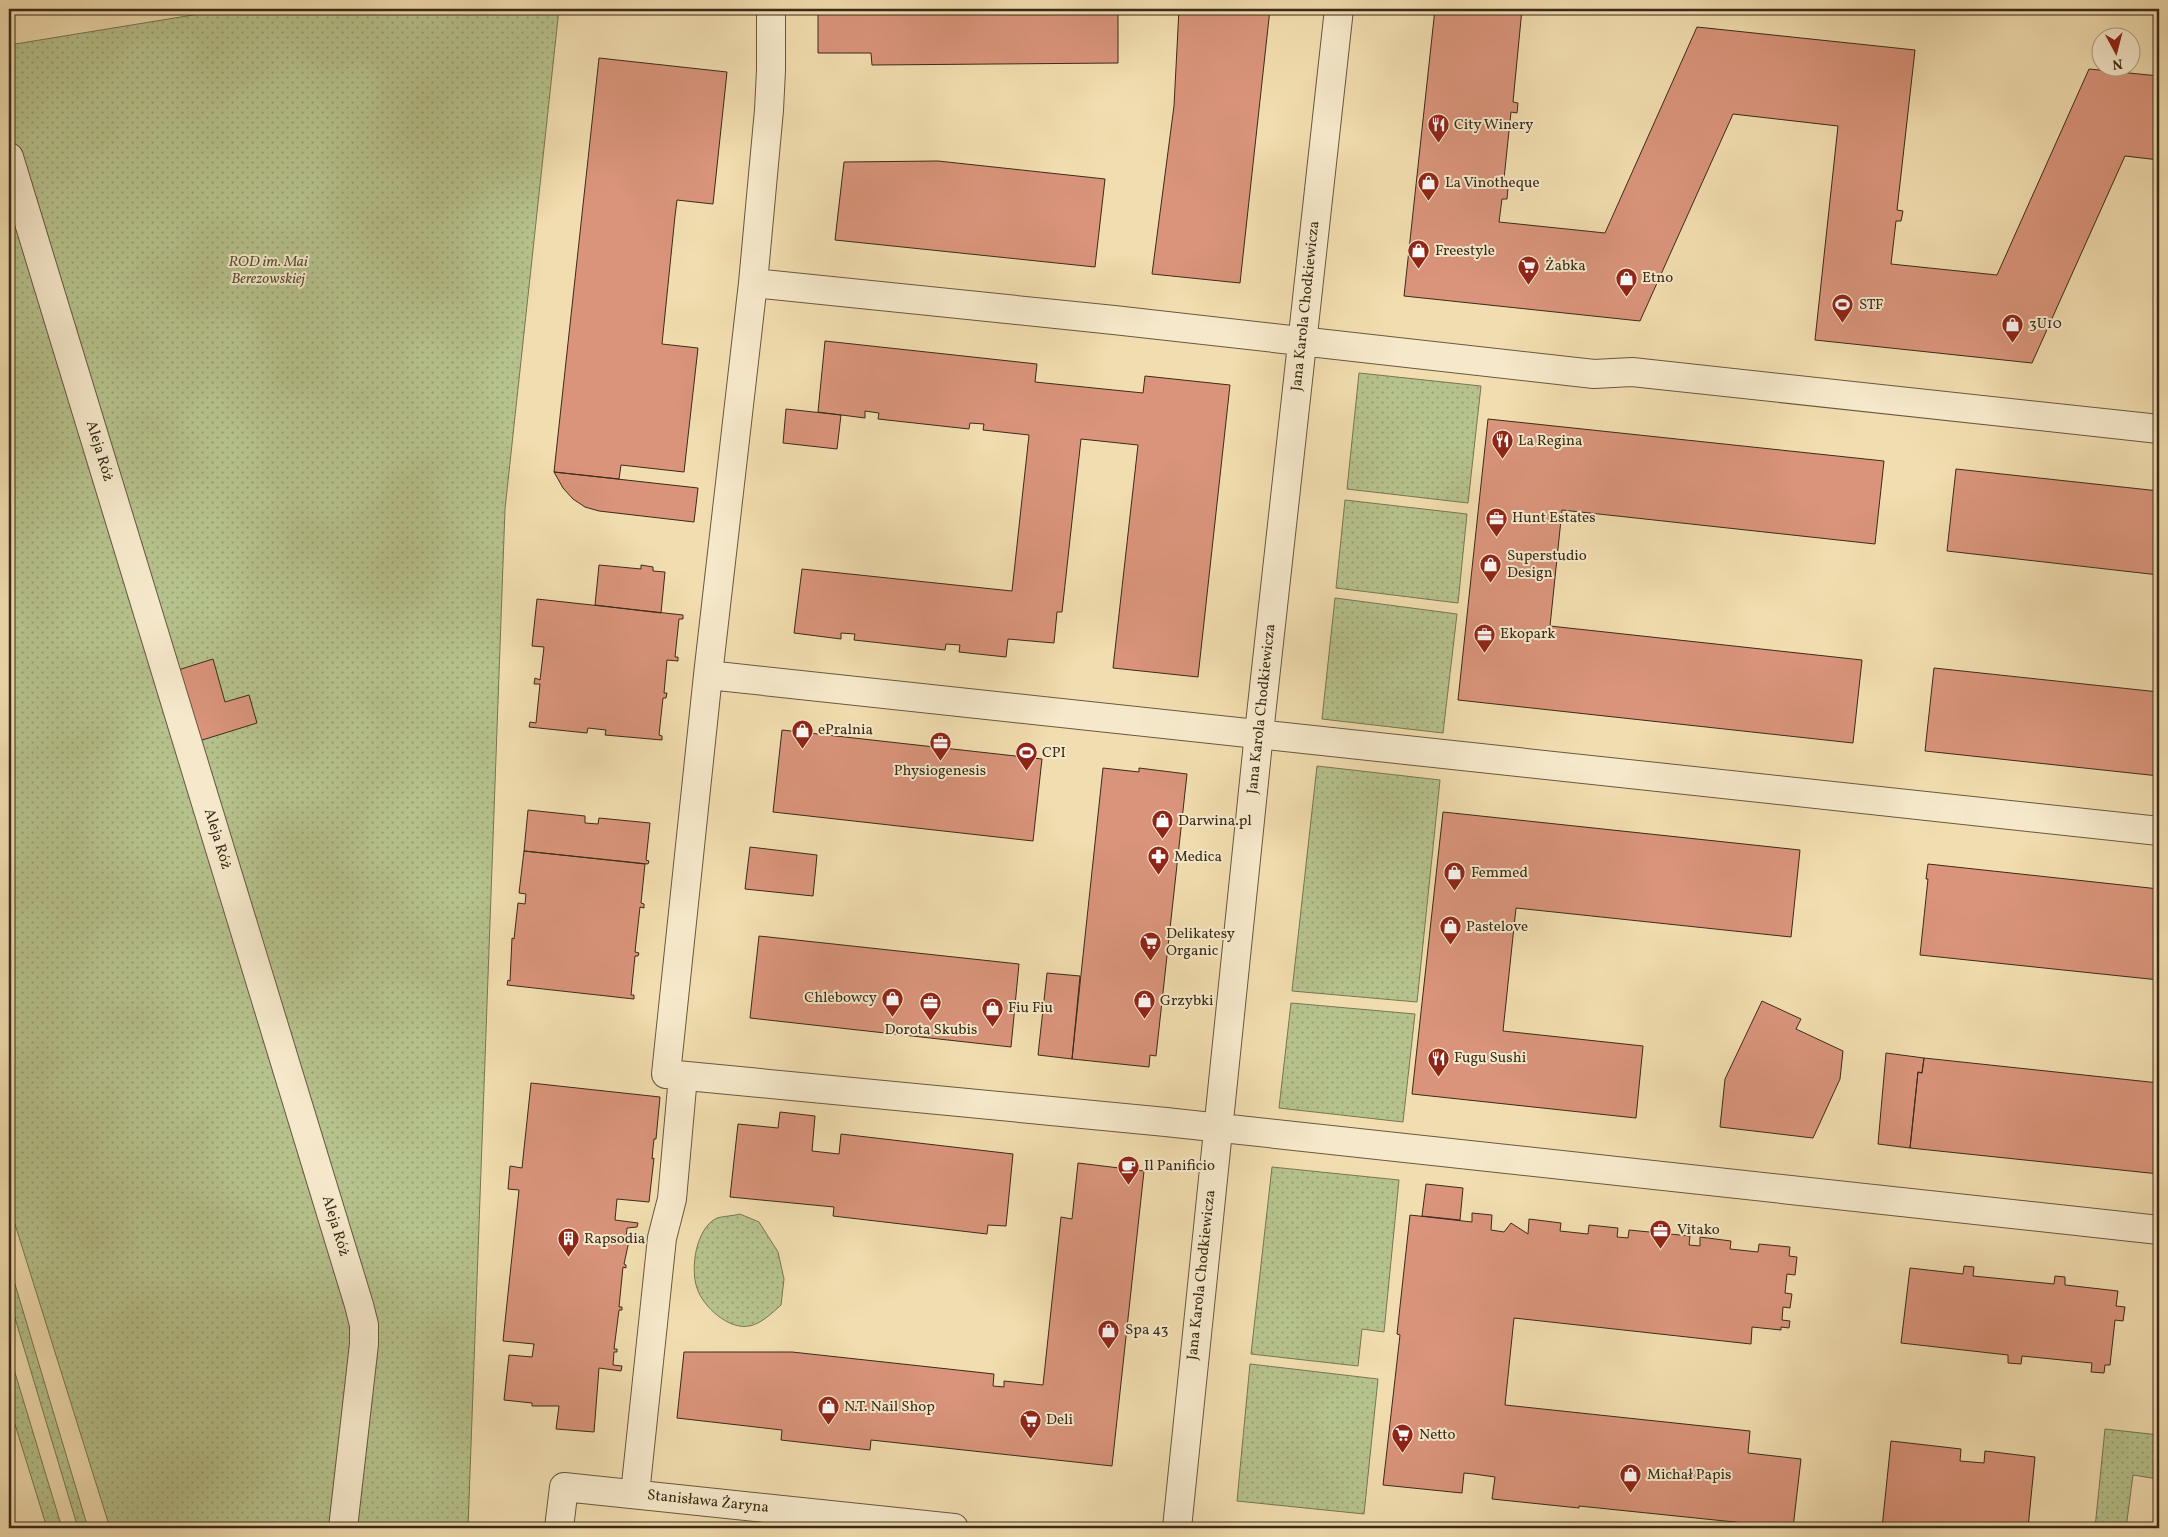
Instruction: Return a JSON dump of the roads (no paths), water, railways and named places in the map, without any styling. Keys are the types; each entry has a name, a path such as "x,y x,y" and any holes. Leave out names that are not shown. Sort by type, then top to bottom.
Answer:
{"street":[{"path":"771,9 769,100 752,283 666,1074 1217,1128 2159,1230"},
{"name":"Jana Karola Chodkiewicza","path":"1177,1528 1259,733 1339,9"},
{"name":"Aleja Róż","path":"9,157 364,1325 364,1344 343,1528"},
{"path":"752,283 1594,374 1632,372 2159,430"},
{"path":"708,675 2159,830"},
{"path":"635,1494 662,1238 672,1199 683,1076"},
{"name":"Stanisława Żaryna","path":"559,1528 564,1487 954,1528"}],"place":[{"name":"City Winery","path":"1438,144"},
{"name":"La Vinotheque","path":"1429,202"},
{"name":"Freestyle","path":"1419,270"},
{"name":"Żabka","path":"1529,285"},
{"name":"Etno","path":"1626,297"},
{"name":"STF","path":"1843,324"},
{"name":"3U10","path":"2013,343"},
{"name":"La Regina","path":"1502,460"},
{"name":"Hunt Estates","path":"1496,537"},
{"name":"Superstudio Design","path":"1491,584"},
{"name":"Ekopark","path":"1484,653"},
{"name":"ePralnia","path":"802,749"},
{"name":"Physiogenesis","path":"940,762"},
{"name":"CPI","path":"1026,772"},
{"name":"Darwina.pl","path":"1162,840"},
{"name":"Medica","path":"1158,876"},
{"name":"Femmed","path":"1455,892"},
{"name":"Pastelove","path":"1450,946"},
{"name":"Delikatesy Organic","path":"1150,962"},
{"name":"Chlebowcy","path":"893,1017"},
{"name":"Grzybki","path":"1144,1020"},
{"name":"Dorota Skubis","path":"931,1021"},
{"name":"Fiu Fiu","path":"992,1027"},
{"name":"Fugu Sushi","path":"1438,1077"},
{"name":"Il Panificio","path":"1128,1185"},
{"name":"Vitako","path":"1661,1249"},
{"name":"Rapsodia","path":"568,1258"},
{"name":"Spa 43","path":"1109,1349"},
{"name":"N.T. Nail Shop","path":"828,1426"},
{"name":"Deli","path":"1030,1439"},
{"name":"Netto","path":"1403,1454"},
{"name":"Michał Papis","path":"1631,1494"}],"park label":[{"name":"ROD im. Mai Berezowskiej","path":"268,270"}]}
